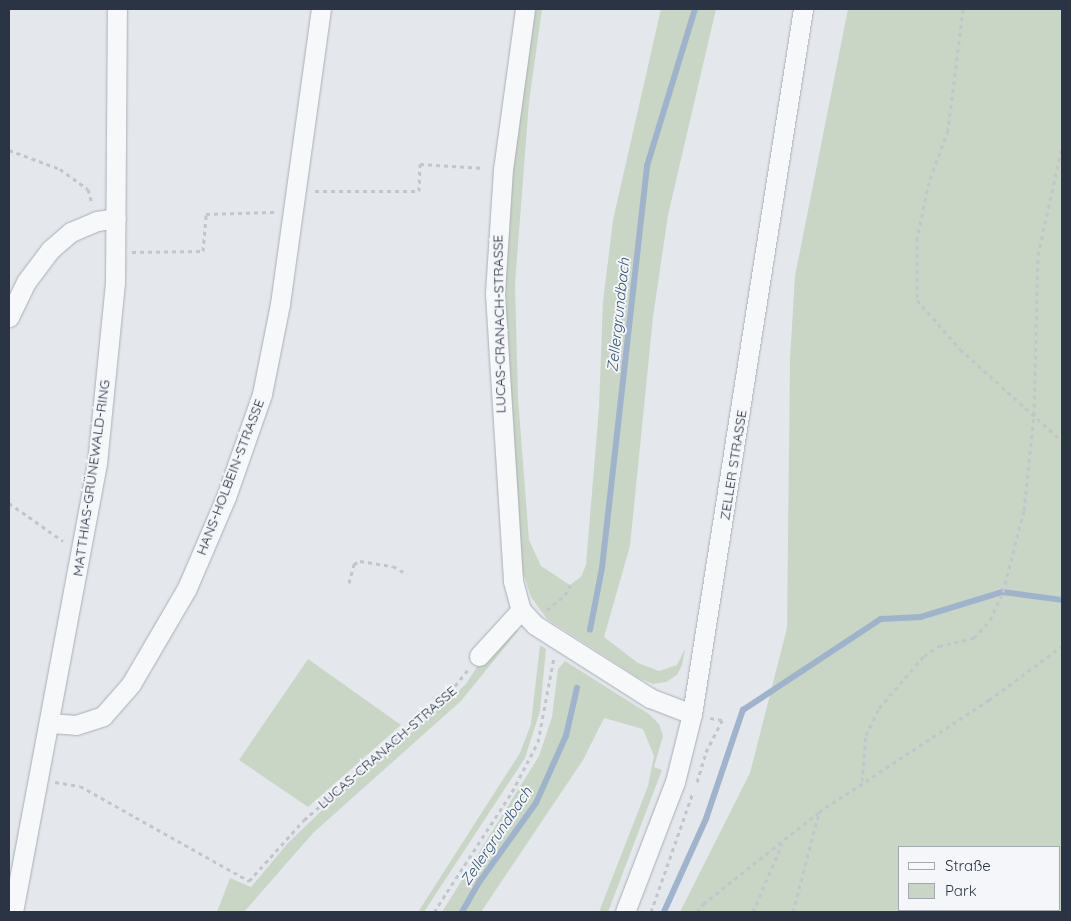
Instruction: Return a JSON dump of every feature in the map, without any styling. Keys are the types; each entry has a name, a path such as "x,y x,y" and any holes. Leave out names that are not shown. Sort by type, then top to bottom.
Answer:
{"street":[{"name":"MATTHIAS-GRÜNEWALD-RING","path":"13,912 97,463 115,252 117,9"},
{"name":"HANS-HOLBEIN-STRASSE","path":"49,724 76,725 103,716 131,684 187,588 226,497 262,394 295,212 321,9"},
{"name":"LUCAS-CRANACH-STRASSE","path":"521,610 510,554 496,294 497,221 504,150 525,9"},
{"name":"ZELLER STRASSE","path":"625,912 675,782 692,714 747,382 803,9"},
{"path":"9,317 26,282 50,250 71,232 97,221 116,218"},
{"path":"479,656 521,610 535,625 560,643 650,698 692,714"}],"path":[{"path":"963,9 948,130 929,182 917,238 917,300 960,349 1062,441"},
{"path":"862,781 866,735 878,708 924,656 939,646 974,638 990,620 1004,592 1024,510 1034,415 1038,255 1062,147"},
{"path":"9,150 60,169 88,189 97,221"},
{"path":"330,191 419,191 420,164 483,168"},
{"path":"115,252 203,251 206,214 295,212"},
{"path":"9,503 65,542"},
{"path":"349,583 354,564 360,561 393,566 407,574"},
{"path":"434,912 512,792 538,742 554,656 560,643"},
{"path":"697,912 703,904 819,812 862,781 989,700 1062,646"},
{"name":"LUCAS-CRANACH-STRASSE","path":"80,786 249,881 304,820 450,692 479,656"},
{"path":"651,912 706,752 722,720"},
{"path":"793,912 819,812"},
{"path":"753,912 782,843"}],"green space":[{"path":"536,9 542,9 529,102 515,284 518,398 529,540 541,566 570,585 581,577 586,565 599,408 603,302 613,220 661,9 716,9 668,215 653,317 630,546 604,637 638,663 659,671 677,665 685,649 682,665 677,675 666,682 653,684 639,678 547,619 531,597 521,567 506,302 506,246 510,180"},
{"path":"848,9 1062,9 1062,912 680,912 750,773 787,628 790,359 795,276"},
{"path":"512,626 518,631 461,701 313,833 244,912 217,912 230,878 251,887 288,843 339,794 466,684 491,645"},
{"path":"540,645 546,649 540,711 525,758 424,912 418,912 520,753 531,724"},
{"path":"308,659 401,725 308,807 239,760"},
{"path":"565,661 649,714 659,724 663,736 654,767 662,770 608,912 599,912 648,786 654,756 643,729 604,718 583,760 481,912 442,912 539,756 552,717 558,669"}],"waterway":[{"name":"Zellergrundbach","path":"590,630 602,568 647,166 695,9"},
{"path":"664,912 706,819 743,710 881,619 921,617 1003,592 1062,600"},
{"name":"Zellergrundbach","path":"462,912 480,881 536,803 566,736 577,688"}]}
